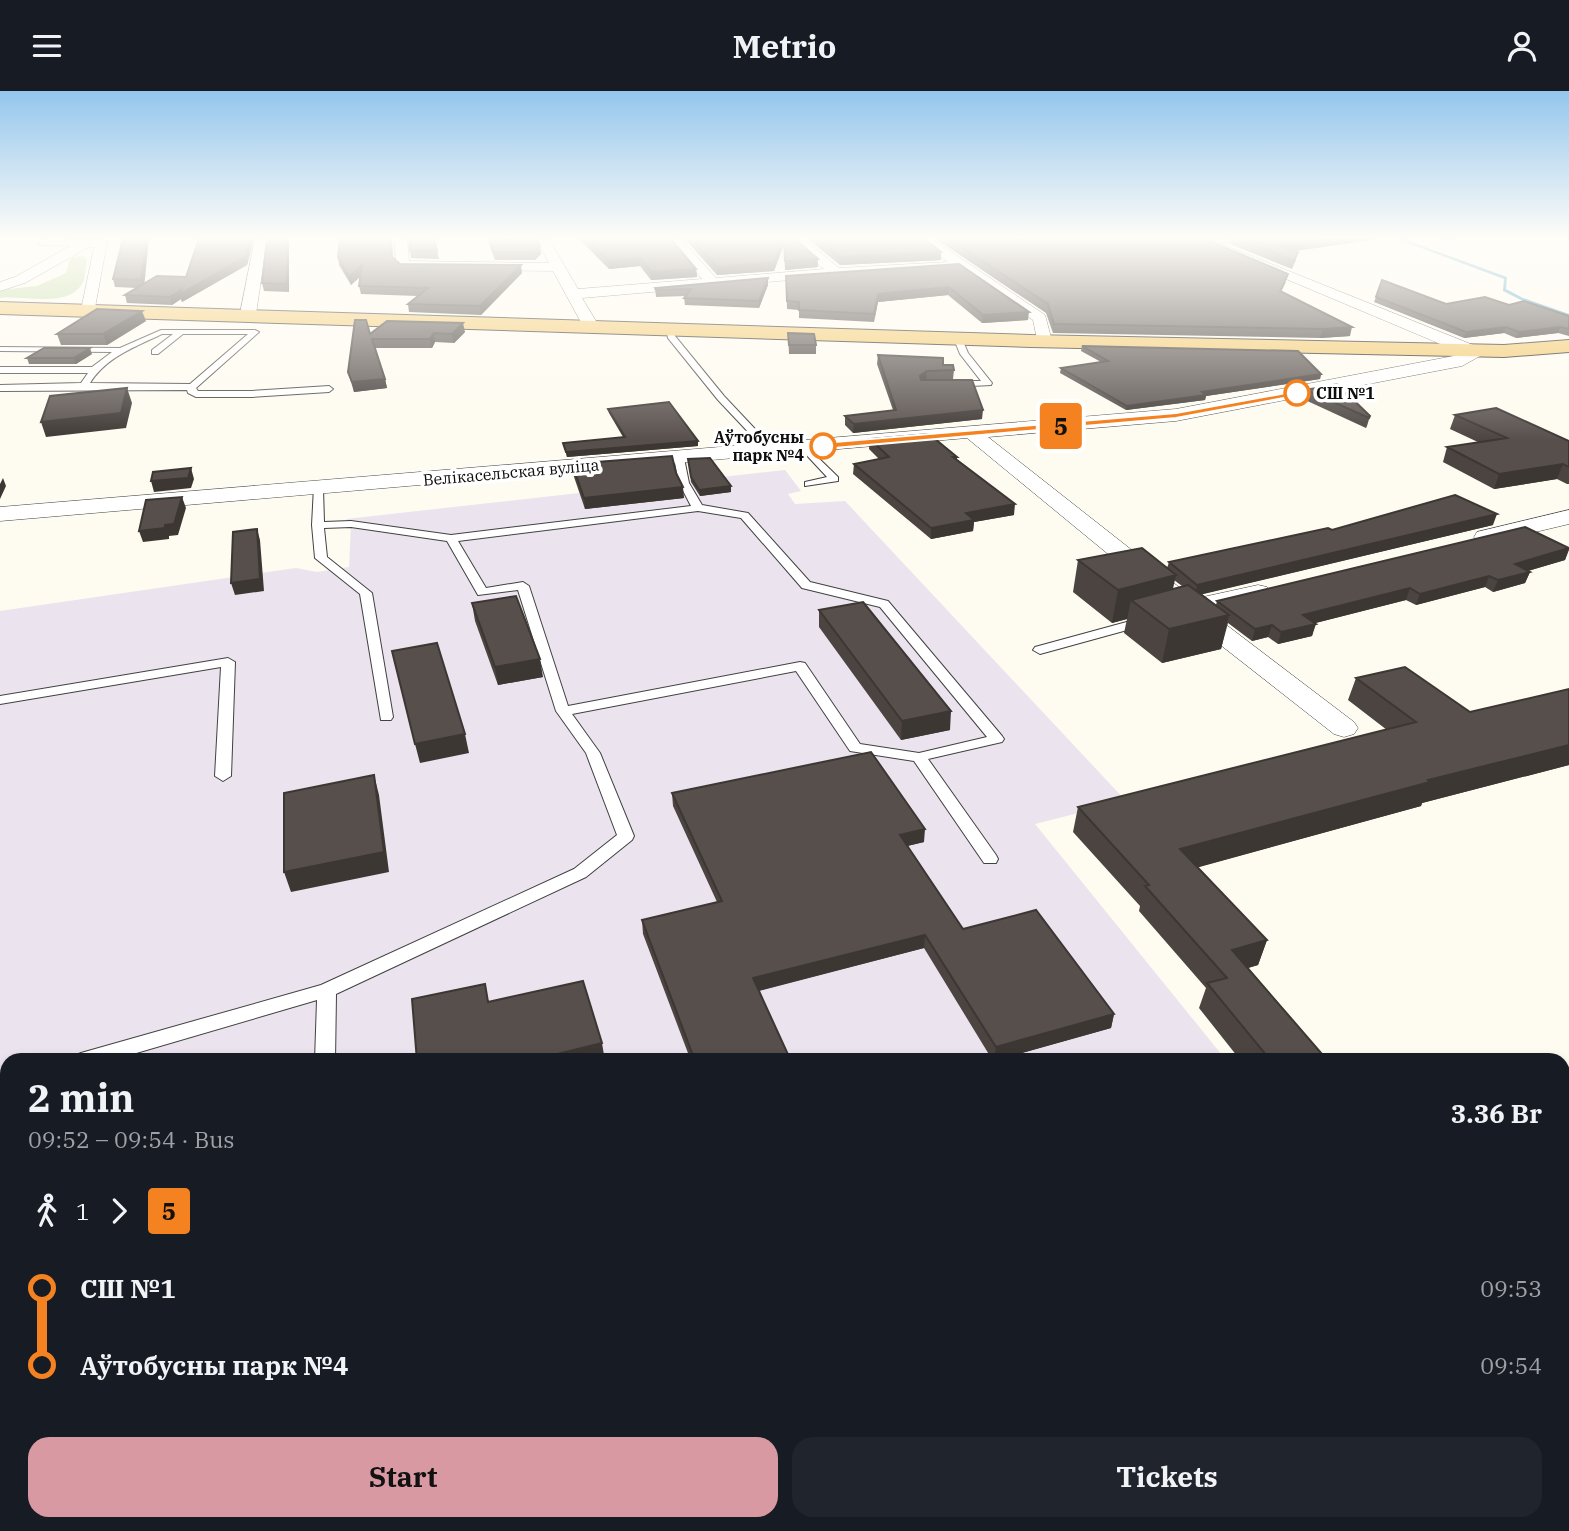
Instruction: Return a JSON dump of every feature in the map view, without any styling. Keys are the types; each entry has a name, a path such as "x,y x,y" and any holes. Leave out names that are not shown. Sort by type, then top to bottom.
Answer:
{"main road":[{"path":"0,308 89,310 252,323 277,316 958,339 1472,351 1569,346"},
{"path":"1343,348 1371,357 1386,369 1390,376"}],"street":[{"path":"252,323 254,306"},
{"path":"580,306 591,326"},
{"path":"1023,306 1040,318 1044,341"},
{"path":"1362,306 1472,351"},
{"name":"Велікасельская вуліца","path":"0,514 1176,415 1462,361 1472,356 1472,351"},
{"path":"973,434 1177,612 1344,728"},
{"path":"1461,543 1569,517"},
{"path":"1177,612 1284,585"}],"lane":[{"path":"85,386 94,370 121,350 161,332 252,323"},
{"path":"0,388 192,387 252,323"},
{"path":"669,329 671,336 721,398 770,450"},
{"path":"155,352 181,332"},
{"path":"938,385 988,383 964,354 958,339"},
{"path":"0,342 4,345 0,349"},
{"path":"0,349 121,350"},
{"path":"11,357 25,349"},
{"path":"34,358 48,349"},
{"path":"0,370 94,370"},
{"path":"192,387 191,391 196,394 252,394 329,389"},
{"path":"125,397 138,389"},
{"path":"804,447 834,479 809,484"},
{"path":"679,458 684,483 698,508"},
{"path":"318,489 321,558 366,593 386,717"},
{"path":"318,525 351,524 452,538 698,508 744,515 806,585 884,604 997,739 919,757 855,748 800,666 563,711"},
{"path":"109,1053 327,990 580,873 626,836 593,753 563,711 523,586 482,592 452,538"},
{"path":"1040,650 1177,612"},
{"path":"0,700 228,662 223,776"},
{"path":"919,757 990,859"},
{"path":"325,1053 327,990"}],"shaded area":[{"path":"785,470 801,491 788,494 795,504 845,501 1126,801 1035,824 1220,1053 0,1053 0,611 296,568 317,572 349,567 351,524 346,519"}],"building":[{"path":"799,306 876,306 874,314 799,310"},
{"path":"972,306 1021,306 1029,312 983,315"},
{"path":"1049,306 1310,306 1352,327 1323,329 1054,324"},
{"path":"1400,306 1540,306 1569,316 1569,329 1560,327 1519,332 1506,327 1466,332"},
{"path":"97,309 142,311 103,334 57,334"},
{"path":"355,320 366,320 370,334 387,321 463,323 452,334 434,333 430,339 372,339 385,379 352,382 348,372"},
{"path":"788,333 814,334 816,345 789,345"},
{"path":"1082,346 1298,351 1321,374 1127,406 1061,368 1108,361"},
{"path":"44,348 90,348 74,358 27,358"},
{"path":"878,355 943,358 943,365 953,365 954,370 927,371 920,376 921,380 972,380 983,410 854,424 845,416 896,410"},
{"path":"1337,384 1370,416 1369,418 1306,390"},
{"path":"127,388 121,413 41,422 50,396"},
{"path":"669,402 698,441 566,452 563,443 625,437 608,409"},
{"path":"1496,408 1569,441 1569,467 1563,464 1499,474 1447,447 1507,438 1455,415"},
{"path":"929,434 957,457 953,457 1015,504 966,513 974,520 931,528 854,464 889,457 870,439"},
{"path":"672,456 683,487 584,498 572,464"},
{"path":"710,458 731,486 699,490 691,477 688,459"},
{"path":"191,468 188,478 151,481 153,472"},
{"path":"1455,495 1497,514 1197,585 1169,562 1328,528 1332,530"},
{"path":"182,497 174,524 165,525 165,528 139,531 146,500"},
{"path":"1525,527 1569,548 1515,564 1530,572 1498,580 1489,576 1420,594 1410,588 1303,615 1316,624 1281,632 1272,625 1255,629 1217,601"},
{"path":"257,529 260,579 231,583 233,532"},
{"path":"1142,548 1176,575 1118,590 1078,560"},
{"path":"1188,585 1229,615 1169,629 1131,600"},
{"path":"516,596 540,659 495,667 472,603"},
{"path":"863,602 951,711 902,721 819,610"},
{"path":"437,643 465,734 415,744 392,651"},
{"path":"1405,667 1470,712 1569,689 1569,745 1428,780 1430,782 1180,849 1267,940 1232,950 1321,1053 1264,1053 1207,983 1227,978 1145,886 1149,885 1078,807 1416,722 1356,678"},
{"path":"871,752 925,829 900,835 963,929 1036,910 1114,1014 996,1047 925,935 753,978 787,1053 692,1053 642,920 722,901 672,793"},
{"path":"374,775 384,852 284,872 284,793"},
{"path":"583,981 602,1043 561,1053 416,1053 412,999 485,984 488,1002"}],"waterway":[{"path":"1543,306 1569,315"}],"bus line":[{"name":"5","path":"823,446 1176,415 1297,393"}],"place":[{"name":"СШ №1","path":"1297,393"},
{"name":"Аўтобусны парк №4","path":"823,446"}]}
